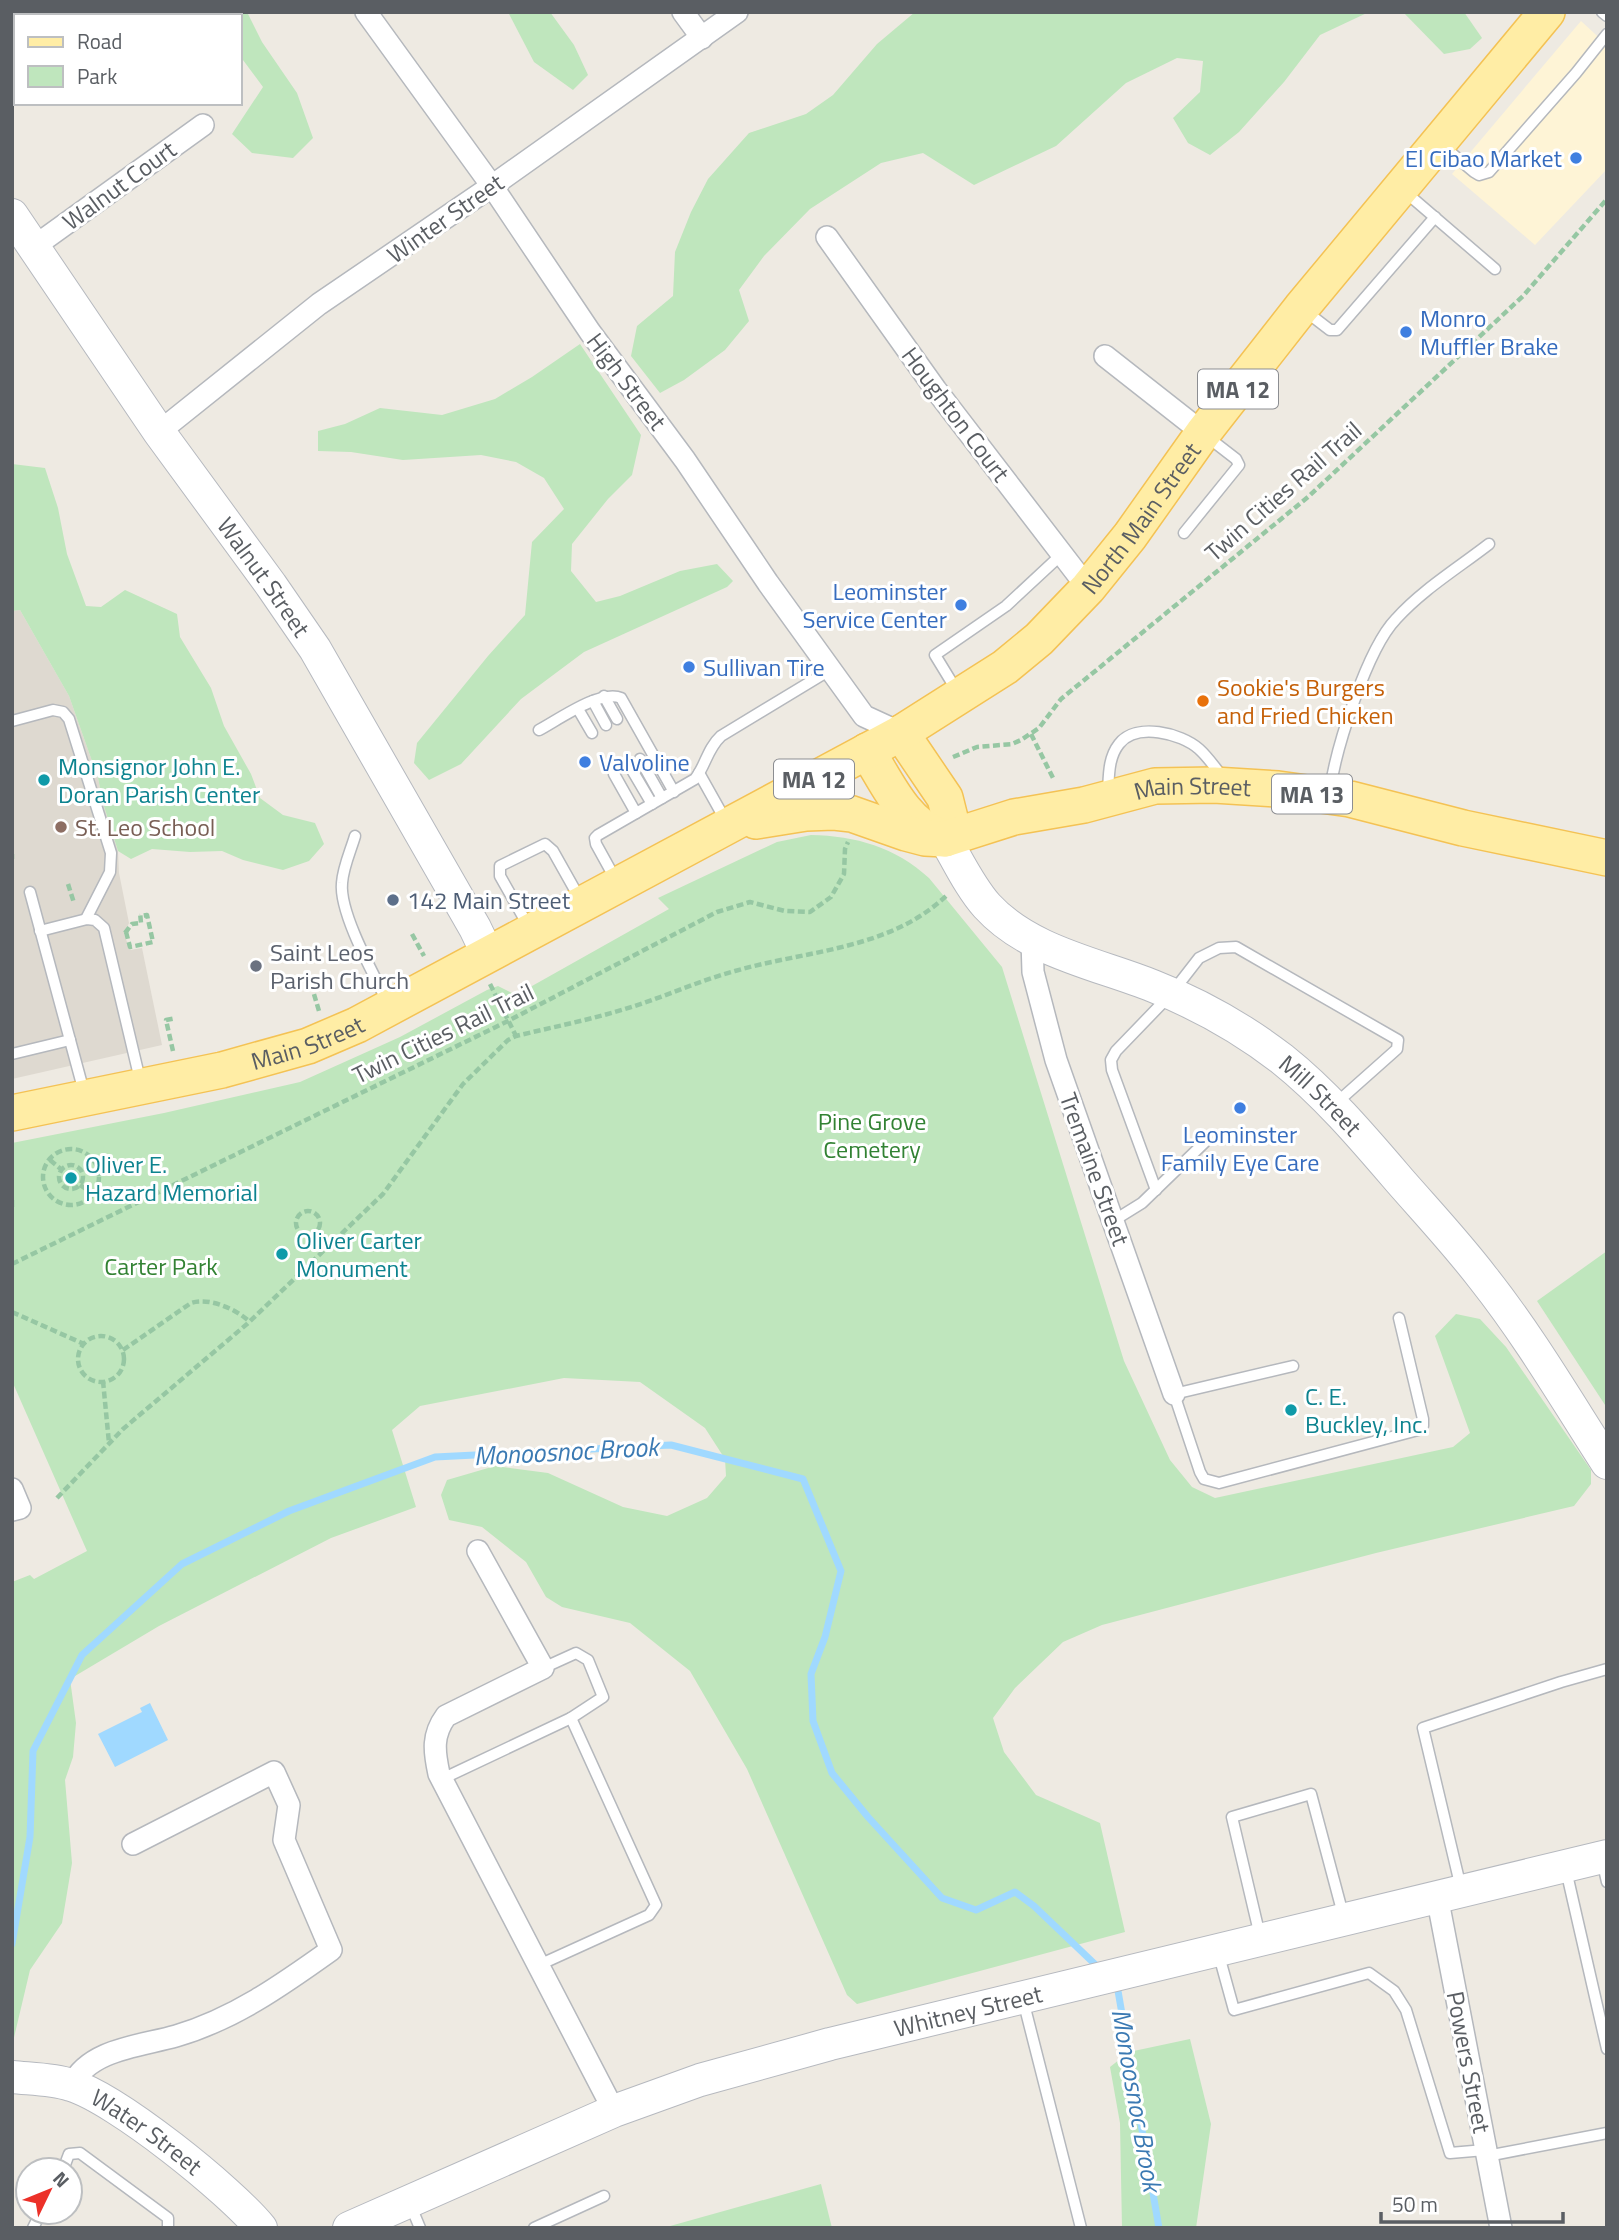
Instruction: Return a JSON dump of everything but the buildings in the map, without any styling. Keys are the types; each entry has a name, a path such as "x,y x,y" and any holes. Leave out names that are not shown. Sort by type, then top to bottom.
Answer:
{"main road":[{"name":"North Main Street","path":"728,825 901,733 1005,667 1039,639 1088,588 1130,536 1203,433 1301,308 1547,12"},
{"name":"Walnut Street","path":"12,215 159,432 315,649 475,928 489,969"},
{"path":"901,733 944,799 950,818 945,839"},
{"path":"867,751 911,820 924,830 945,839"},
{"name":"Main Street","path":"945,839 1014,817 1108,799 1155,786 1231,786 1278,789 1350,799 1462,828 1607,858"},
{"path":"728,825 806,813 834,812 852,814 906,834 945,839"},
{"name":"Main Street","path":"12,1113 222,1070 308,1046 357,1026 390,1007 489,969 531,931 728,825"},
{"name":"Mill Street","path":"945,839 973,887 988,906 1009,925 1032,940 1171,994 1237,1028 1283,1060 1376,1152 1483,1278 1607,1463"},
{"name":"Whitney Street","path":"349,2228 414,2215 614,2111 700,2080 793,2054 1449,1893 1565,1866 1605,1865"},
{"name":"Water Street","path":"42,2081 115,2108 229,2196 261,2228"}],"street":[{"name":"High Street","path":"366,12 492,186 590,332 685,460 768,583 864,716 901,733"},
{"path":"683,12 702,38"},
{"name":"Winter Street","path":"159,432 319,304 492,186 737,12"},
{"name":"Walnut Court","path":"35,246 203,125"},
{"name":"Houghton Court","path":"827,237 936,390 1088,588"},
{"path":"1105,356 1203,433"},
{"path":"864,716 867,751"},
{"name":"Tremaine Street","path":"1032,940 1033,972 1056,1060 1174,1394"},
{"path":"12,1489 20,1508 12,1510"},
{"path":"478,1551 543,1668 446,1716 437,1729 434,1752 442,1779 614,2111"},
{"path":"42,2081 78,2073 112,2052 178,2036 231,2015 273,1992 331,1950 285,1840 289,1805 275,1772 133,1844"},
{"name":"Powers Street","path":"1449,1893 1486,2153 1501,2228"}],"lane":[{"path":"1602,12 1607,16"},
{"path":"1439,143 1479,175 1489,172 1607,34"},
{"path":"1401,188 1495,269"},
{"path":"1301,308 1330,330 1337,330 1435,217"},
{"path":"1184,533 1239,466 1236,459 1203,433"},
{"path":"1329,796 1333,769 1367,667 1394,620 1489,544"},
{"path":"960,696 935,655 1006,606 1062,554"},
{"path":"618,884 595,838 695,779 708,750 722,736 830,670"},
{"path":"539,730 598,699 615,696 625,702 674,792"},
{"path":"598,699 617,719"},
{"path":"598,699 606,725"},
{"path":"578,709 592,733"},
{"path":"12,721 53,710 63,712 69,719 111,853 110,872 86,919"},
{"path":"1108,799 1112,755 1120,742 1135,733 1153,732 1179,738 1198,748 1231,786"},
{"path":"640,759 657,801"},
{"path":"629,765 657,801"},
{"path":"699,773 728,825"},
{"path":"614,774 636,813"},
{"path":"355,836 342,881 344,901 390,1007"},
{"path":"531,931 499,870 500,866 541,844 549,846 583,904"},
{"path":"30,892 86,1098"},
{"path":"40,931 86,919 95,920 104,928 142,1086"},
{"path":"1156,1190 1112,1070 1111,1060 1116,1051 1171,994 1199,958 1219,948 1236,947 1398,1040 1397,1049 1332,1107"},
{"path":"12,1054 70,1040"},
{"path":"1113,1222 1134,1210 1205,1142"},
{"path":"1293,1366 1174,1394 1204,1479 1219,1483 1419,1430 1423,1426 1423,1419 1399,1318"},
{"path":"442,1779 571,1718 603,1698 588,1660 576,1653 543,1668"},
{"path":"1449,1893 1423,1728 1607,1669"},
{"path":"539,1965 649,1915 656,1905 571,1718"},
{"path":"1261,1939 1232,1817 1311,1794 1344,1919"},
{"path":"1565,1866 1607,2049"},
{"path":"1218,1950 1234,2010 1369,1973 1394,1991 1406,2010 1450,2153 1486,2153 1607,2133"},
{"path":"1023,1997 1081,2228"},
{"path":"68,2156 80,2153 168,2218 168,2228"},
{"path":"534,2228 604,2196"}],"path":[{"name":"Twin Cities Rail Trail","path":"1031,734 1060,699 1318,488 1523,296 1607,199"},
{"path":"950,759 977,747 1012,744 1031,734 1054,781"},
{"name":"Twin Cities Rail Trail","path":"12,1264 508,1021 717,912 750,902 785,911 810,912 831,897 844,874 845,849 851,833"},
{"path":"68,884 72,898"},
{"path":"57,1498 110,1443 250,1322 383,1194 474,1072 503,1044 516,1036 626,1009 762,963 864,942 910,924 925,915 948,894"},
{"path":"140,914 147,915 153,942 130,947 126,932 132,925 141,923 140,914"},
{"path":"412,934 424,956"},
{"path":"489,969 516,1036"},
{"path":"311,984 319,1012"},
{"path":"173,1051 166,1020 176,1018"},
{"path":"72,1149 82,1151 90,1157 99,1175 93,1194 76,1204 66,1204 51,1196 43,1180 50,1160 63,1150 72,1149"},
{"path":"50,1160 62,1170"},
{"path":"72,1165 79,1168 83,1177 80,1185 73,1189 65,1188 59,1179 62,1170 72,1165"},
{"path":"80,1185 93,1194"},
{"path":"12,1200 12,1209"},
{"path":"302,1213 317,1215 320,1222 317,1232 310,1235 300,1232 296,1224 302,1213"},
{"path":"317,1232 329,1245"},
{"path":"123,1350 191,1303 198,1301 232,1310 250,1322"},
{"path":"12,1312 84,1344"},
{"path":"110,1337 118,1342 123,1350 125,1359 122,1369 116,1376 103,1381 90,1379 80,1366 79,1357 84,1344 92,1338 110,1337"},
{"path":"103,1381 110,1443"}],"shaded area":[{"path":"1581,21 1607,45 1607,169 1535,245 1452,174"},
{"name":"St. Leo School","path":"20,610 69,696 98,778 118,851 119,873 129,923 124,934 130,950 142,948 162,1045 12,1079 12,611"}],"green space":[{"path":"85,12 247,12 262,42 297,93 313,138 293,158 252,153 232,134 263,87 242,59 242,14"},
{"path":"508,12 550,12 574,45 588,75 573,90 534,62"},
{"path":"915,12 1369,12 1320,35 1284,82 1239,132 1210,155 1188,143 1173,118 1200,92 1203,61 1177,58 1126,83 1056,146 974,185 923,153 881,163 810,209 764,256 739,290 749,321 725,350 684,380 660,393 631,356 637,326 673,296 675,252 708,179 749,133 806,114 833,95 877,44"},
{"path":"1403,12 1464,12 1482,38 1470,49 1444,54"},
{"path":"580,344 641,435 632,475 608,499 572,544 571,571 596,602 620,596 680,571 717,564 733,581 727,587 584,652 521,699 461,764 429,780 414,763 417,743 525,615 532,542 564,509 544,478 516,462 481,455 403,460 351,452 318,451 318,431 345,424 380,408 442,415 495,399"},
{"path":"12,464 45,468 58,508 67,554 86,606 101,607 125,590 177,614 180,637 211,688 224,726 251,774 260,798 283,815 315,823 324,844 309,861 283,870 243,860 222,851 152,849 131,859 118,851 98,778 69,696 20,610 12,611"},
{"path":"811,835 859,841 903,858 929,878 1002,967 1124,1361 1170,1460 1192,1487 1215,1498 1453,1447 1470,1433 1435,1336 1456,1314 1480,1319 1506,1347 1591,1470 1591,1484 1574,1506 1376,1553 1102,1625 1063,1642 1015,1688 993,1718 1004,1752 1036,1795 1100,1823 1125,1932 857,2004 847,1995 747,1769 690,1671 630,1623 562,1607 546,1597 526,1562 482,1527 449,1520 441,1495 447,1480 495,1466 548,1473 623,1507 667,1516 707,1498 726,1476 725,1459 705,1428 640,1382 564,1378 420,1406 392,1430 416,1507 331,1538 159,1626 70,1679 76,1723 73,1757 65,1780 72,1863 62,1923 30,1970 12,2046 12,1582 30,1575 34,1579 87,1551 12,1381 12,1143 164,1113 300,1082 400,1037 487,990 498,986 516,995 669,909 658,898 777,842"},
{"path":"1607,1251 1607,1408 1537,1301"},
{"path":"1190,2039 1211,2124 1196,2228 1122,2228 1120,2123 1110,2067 1129,2052"},
{"path":"821,2184 832,2228 663,2228"}],"water":[{"path":"150,1703 168,1740 115,1767 98,1734 142,1712 140,1708"}],"waterway":[{"name":"Monoosnoc Brook","path":"12,1944 30,1837 33,1751 82,1655 182,1564 289,1511 435,1457 671,1445 803,1479 841,1571 825,1637 811,1674 813,1721 832,1773 868,1817 942,1898 976,1910 1015,1892 1034,1906 1101,1970"},
{"name":"Monoosnoc Brook","path":"1115,1983 1159,2228"}],"place":[{"name":"El Cibao Market","path":"1576,158"},
{"name":"Monro Muffler Brake","path":"1406,332"},
{"name":"Leominster Service Center","path":"961,605"},
{"name":"Sullivan Tire","path":"689,667"},
{"name":"Sookie's Burgers and Fried Chicken","path":"1203,701"},
{"name":"Valvoline","path":"585,762"},
{"name":"Monsignor John E. Doran Parish Center","path":"44,780"},
{"name":"St. Leo School","path":"61,827"},
{"name":"142 Main Street","path":"393,900"},
{"name":"Saint Leos Parish Church","path":"256,966"},
{"name":"Leominster Family Eye Care","path":"1240,1108"},
{"name":"Oliver E. Hazard Memorial","path":"71,1178"},
{"name":"Oliver Carter Monument","path":"282,1254"},
{"name":"C. E. Buckley, Inc.","path":"1291,1410"}],"park label":[{"name":"Pine Grove Cemetery","path":"872,1135"},
{"name":"Carter Park","path":"161,1266"}]}
